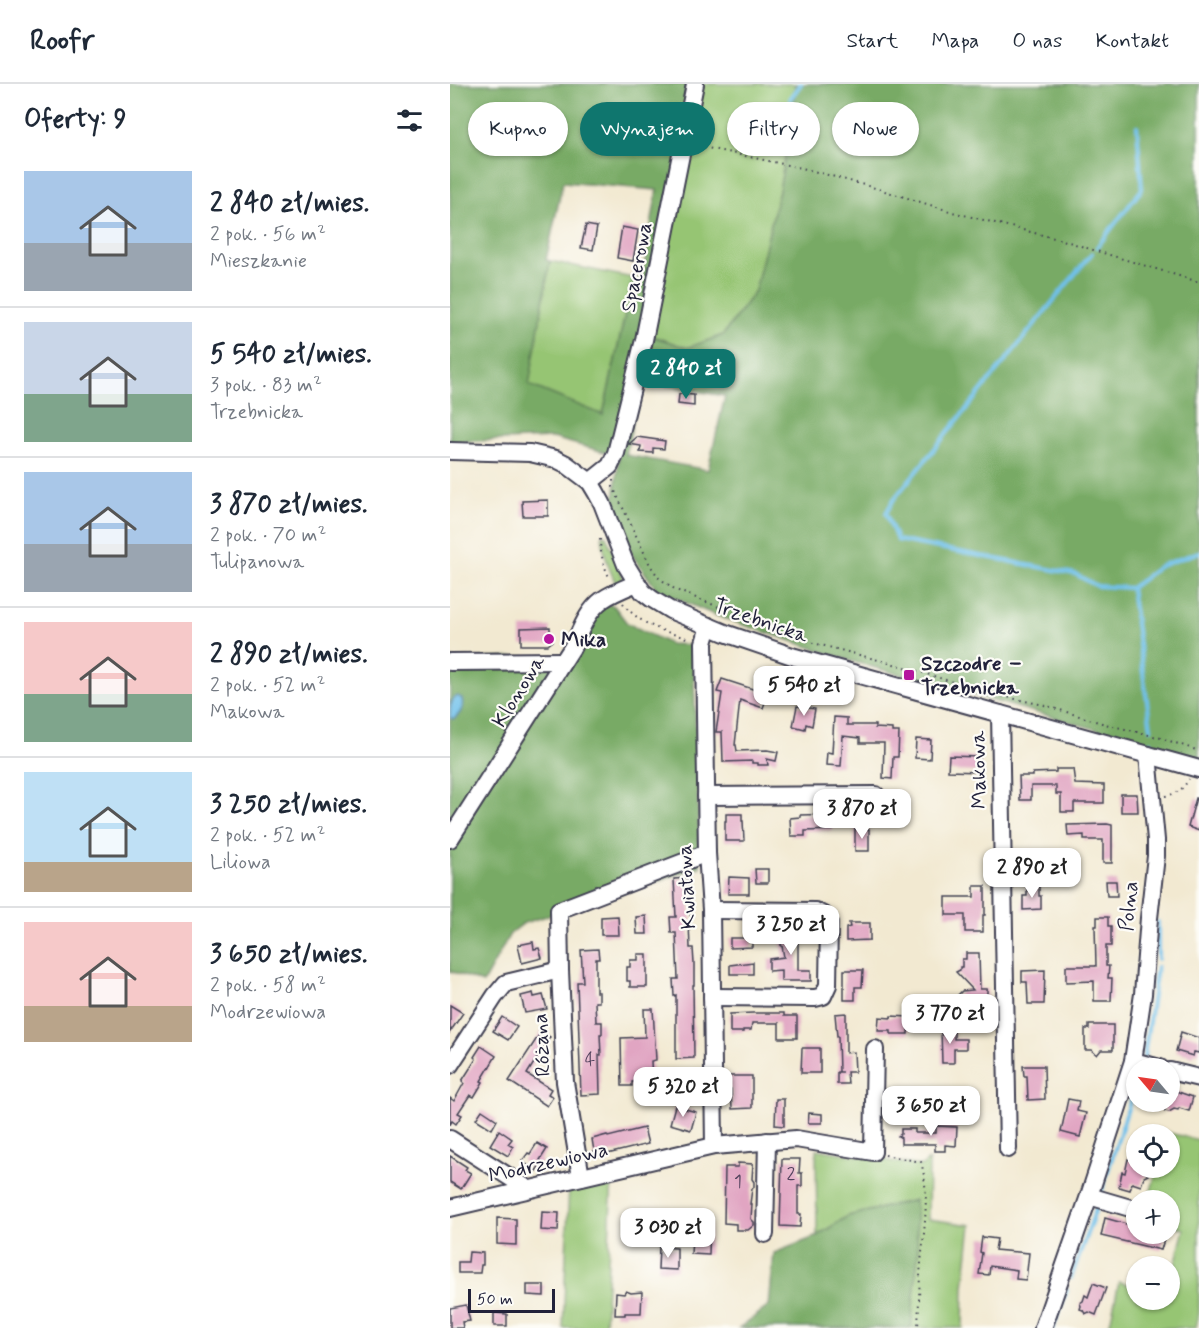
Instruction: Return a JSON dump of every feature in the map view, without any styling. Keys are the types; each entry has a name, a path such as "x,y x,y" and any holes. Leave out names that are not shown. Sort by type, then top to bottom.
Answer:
{"street":[{"name":"Spacerowa","path":"691,102 695,84"},
{"name":"Spacerowa","path":"590,482 610,466 616,453 644,340 680,156"},
{"name":"Trzebnicka","path":"450,451 530,453 566,464 590,482 602,503 626,565 643,592 670,610 795,657 1196,768"},
{"name":"Klonowa","path":"450,839 563,661 591,612 601,601 637,583"},
{"name":"Kwiatowa","path":"709,626 704,643 714,1146"},
{"path":"450,662 563,661"},
{"name":"Makowa","path":"1000,714 1008,1149"},
{"name":"Polna","path":"1133,1058 1143,994 1156,856 1148,755"},
{"path":"706,796 876,795"},
{"name":"Różana","path":"581,1177 564,1082 560,910 707,853"},
{"path":"711,910 816,911 825,916 829,923 828,985 823,996 815,998 712,997"},
{"path":"450,1065 506,983 560,970"},
{"path":"873,1152 875,1049"},
{"path":"1180,1073 1199,1078"},
{"name":"Polna","path":"1043,1328 1126,1082"},
{"path":"450,1139 528,1189"},
{"name":"Modrzewiowa","path":"450,1208 714,1146 796,1139 873,1152"},
{"path":"765,1234 767,1141"},
{"path":"1089,1196 1126,1207"}],"path":[{"path":"715,149 806,169 956,213 1066,241 1199,282"},
{"path":"612,475 613,487 650,565 659,578 676,590 802,640 905,667 987,693 1044,705 1199,751"},
{"path":"599,531 600,549 606,571 630,613 649,625 704,643"},
{"path":"1152,797 1176,793 1183,788 1196,768"},
{"path":"873,1152 921,1162 924,1172 926,1214 920,1267 918,1328"}],"green space":[{"path":"450,84 702,84 698,102 580,102 580,156 687,156 649,335 687,348 723,335 755,291 785,156 820,156 820,102 794,102 795,84 1199,84 1199,758 851,661 717,616 657,590 632,555 614,499 619,456 553,438 450,442","holes":["563,182 657,190 642,279 633,278 603,415 529,385 550,261 546,260","641,381 725,396 708,470 626,455"]},
{"path":"702,84 795,84 794,102 727,102 727,156 785,156 755,291 723,335 687,348 649,335 687,156 715,156 715,102 698,102"},
{"path":"550,261 633,278 603,415 528,386"},
{"path":"602,535 606,536 623,577 622,582 617,586 607,561"},
{"path":"607,604 614,606 627,623 670,644 693,645 700,867 524,923 510,934 483,983 450,971 450,659 573,656 594,617"},
{"path":"1180,1136 1199,1140 1199,1313 1196,1328 1109,1328 1119,1282 1126,1284 1126,1310 1180,1310 1180,1256 1177,1256 1184,1229 1180,1228 1180,1190 1151,1190 1155,1178 1180,1178"},
{"path":"816,1149 922,1166 929,1160 928,1219 971,1225 964,1287 963,1328 911,1328 918,1253 915,1200 848,1216 817,1236"},
{"path":"612,1178 605,1328 563,1328 569,1185"},
{"path":"915,1200 918,1253 911,1328 739,1328 769,1306 774,1253 815,1237 848,1216"}],"water":[{"path":"458,696 462,699 463,705 454,719 450,718 452,702"}],"building":[{"path":"586,225 597,227 593,250 581,248"},
{"path":"622,227 638,230 633,261 617,258"},
{"path":"679,394 694,395 694,406 678,404"},
{"path":"637,437 665,441 664,449 653,448 653,453 640,452 641,446 629,444"},
{"path":"548,500 548,516 523,516 522,501"},
{"path":"550,627 553,641 548,645 521,645 521,628"},
{"path":"722,679 768,694 763,708 740,700 735,745 737,751 778,752 776,761 767,759 768,765 758,765 752,761 723,762 722,732 716,732 722,693 717,692"},
{"path":"797,706 815,709 812,726 806,724 805,729 793,726"},
{"path":"834,717 847,718 847,725 875,725 875,728 892,729 892,732 899,732 898,757 893,757 892,779 883,778 884,743 860,743 860,738 843,736 841,766 826,765 827,752 832,753"},
{"path":"916,739 931,740 930,759 915,758"},
{"path":"949,756 980,757 980,772 948,771"},
{"path":"1056,769 1073,769 1075,784 1104,785 1104,803 1074,803 1074,812 1061,812 1061,794 1056,794 1056,786 1031,786 1031,800 1020,800 1019,776 1056,772"},
{"path":"1121,794 1137,794 1138,812 1121,812"},
{"path":"1196,798 1199,799 1199,831 1188,827"},
{"path":"837,810 851,810 851,821 837,822"},
{"path":"726,814 742,814 744,841 725,841"},
{"path":"836,814 833,830 805,831 805,836 791,836 790,818 800,817 800,815"},
{"path":"1067,825 1112,825 1112,863 1103,863 1103,840 1084,840 1084,835 1068,836"},
{"path":"855,829 869,829 869,851 855,851"},
{"path":"755,869 768,869 768,883 756,883"},
{"path":"729,877 749,878 749,894 728,894"},
{"path":"688,878 690,948 693,948 694,964 694,1058 676,1059 676,995 674,996 673,979 678,979 676,933 671,933 670,917 676,917 674,879"},
{"path":"1106,881 1116,881 1117,896 1107,896"},
{"path":"974,886 985,886 983,932 965,932 965,915 946,915 946,897 974,897"},
{"path":"1027,886 1039,886 1041,909 1023,910 1023,896 1027,896"},
{"path":"618,916 619,935 601,935 601,917"},
{"path":"646,916 647,934 637,934 636,917"},
{"path":"1097,917 1108,917 1108,926 1111,926 1111,946 1106,946 1106,966 1109,966 1108,978 1112,978 1111,1001 1094,1001 1094,981 1066,982 1066,966 1096,966 1095,926 1097,926"},
{"path":"849,923 870,923 870,940 846,941 846,928 850,927"},
{"path":"811,928 811,940 798,940 798,970 811,970 811,981 781,981 781,970 769,971 769,959 784,957 781,946 781,929"},
{"path":"730,938 752,938 752,947 730,948"},
{"path":"533,942 534,949 539,948 542,958 522,963 518,945"},
{"path":"598,949 596,992 599,992 599,1002 595,1002 596,1022 602,1022 601,1055 599,1055 600,1094 581,1095 577,982 583,982 581,950"},
{"path":"966,953 979,953 980,989 987,989 987,1005 981,999 981,1009 974,1009 972,1013 969,1009 960,1010 960,1002 955,998 962,991 973,990 956,972 962,967 962,959 966,959"},
{"path":"638,954 647,954 647,987 630,987 630,981 627,981 627,967 630,967 630,960 638,960"},
{"path":"753,962 753,974 730,974 730,965"},
{"path":"844,970 863,970 862,987 855,987 855,1000 844,1000"},
{"path":"1045,970 1044,1004 1028,1004 1027,982 1022,982 1022,971"},
{"path":"533,993 534,997 543,995 547,1009 525,1013 521,996"},
{"path":"450,1005 463,1013 450,1032"},
{"path":"644,1009 653,1009 656,1060 651,1061 652,1081 632,1082 632,1086 622,1086 621,1038 645,1037"},
{"path":"784,1013 784,1016 797,1016 797,1038 779,1038 779,1023 752,1023 751,1030 730,1032 730,1014"},
{"path":"846,1013 846,1053 854,1052 855,1072 847,1072 848,1084 837,1084 837,1072 839,1072 835,1014"},
{"path":"891,1016 909,1017 908,1034 878,1031 879,1017 891,1018"},
{"path":"502,1017 517,1027 508,1040 493,1031"},
{"path":"1089,1025 1113,1025 1113,1050 1101,1050 1097,1055 1091,1050 1085,1050 1085,1029 1089,1029"},
{"path":"954,1027 954,1039 966,1039 966,1049 954,1049 954,1063 942,1063 941,1028"},
{"path":"541,1032 550,1037 527,1074 551,1089 548,1094 553,1097 547,1106 509,1081"},
{"path":"1181,1032 1199,1038 1199,1053 1194,1052 1193,1056 1176,1051"},
{"path":"481,1046 496,1056 474,1097 470,1095 458,1113 462,1115 456,1124 452,1121 450,1125 450,1098 454,1101"},
{"path":"802,1048 820,1048 820,1073 801,1073"},
{"path":"1023,1066 1044,1066 1045,1099 1028,1100 1027,1076 1024,1076"},
{"path":"677,1076 696,1076 696,1092 678,1092"},
{"path":"729,1076 752,1076 752,1108 732,1109"},
{"path":"1180,1092 1193,1097 1189,1111 1180,1108"},
{"path":"776,1099 784,1099 784,1126 775,1125"},
{"path":"1068,1099 1079,1101 1077,1111 1086,1113 1080,1137 1061,1132"},
{"path":"675,1106 696,1112 691,1130 670,1124"},
{"path":"482,1110 497,1120 492,1129 476,1119"},
{"path":"809,1113 822,1114 822,1123 808,1123"},
{"path":"936,1126 957,1127 956,1146 945,1145 945,1151 935,1151 935,1144 901,1144 901,1138 898,1136 901,1134 901,1129 915,1129 915,1133 936,1133"},
{"path":"644,1128 648,1144 595,1157 592,1139"},
{"path":"499,1130 512,1139 508,1144 513,1147 508,1156 490,1145"},
{"path":"537,1143 547,1149 536,1171 522,1161"},
{"path":"450,1156 467,1167 465,1170 471,1173 461,1189 450,1182"},
{"path":"782,1159 800,1159 799,1173 802,1173 802,1186 798,1186 798,1214 801,1214 800,1227 780,1226"},
{"path":"738,1163 753,1164 754,1187 750,1204 752,1204 751,1219 754,1225 748,1230 736,1230 736,1224 724,1223 725,1167 738,1167"},
{"path":"1126,1168 1126,1178 1144,1178 1141,1186 1132,1183 1130,1190 1119,1187 1122,1172 1125,1173"},
{"path":"542,1212 559,1213 558,1231 541,1230"},
{"path":"497,1218 516,1219 516,1245 497,1244"},
{"path":"1105,1218 1126,1224 1126,1242 1101,1236"},
{"path":"693,1222 710,1222 709,1255 691,1254"},
{"path":"982,1237 997,1239 995,1250 1029,1253 1026,1280 1016,1279 1017,1270 990,1266 989,1275 979,1274"},
{"path":"1135,1244 1163,1244 1161,1250"},
{"path":"659,1247 677,1248 677,1270 658,1269"},
{"path":"469,1252 483,1253 480,1273 458,1273 458,1262 468,1262"},
{"path":"1093,1283 1106,1288 1096,1315 1089,1312 1085,1314 1080,1309 1080,1303 1085,1295 1088,1297"},
{"path":"527,1285 544,1285 544,1296 527,1295"},
{"path":"626,1291 642,1292 641,1313 615,1315 616,1293 624,1294"},
{"path":"466,1305 470,1321 462,1322 463,1328 450,1328 450,1308"},
{"path":"494,1313 507,1314 507,1326 494,1326"}],"waterway":[{"path":"790,99 801,84"},
{"path":"1097,247 1142,189 1137,126"},
{"path":"1092,253 894,499 886,513 897,540 1075,574 1097,586 1131,588 1160,566 1199,552"},
{"path":"1131,588 1151,729"},
{"path":"1149,746 1151,742"},
{"path":"1158,922 1158,959"},
{"path":"1144,1057 1157,967"},
{"path":"1101,1193 1127,1112"},
{"path":"1071,1278 1097,1206"},
{"path":"1053,1328 1067,1290"}],"place":[{"name":"Mika","path":"549,639"},
{"name":"Szczodre – Trzebnicka","path":"909,675"}]}
